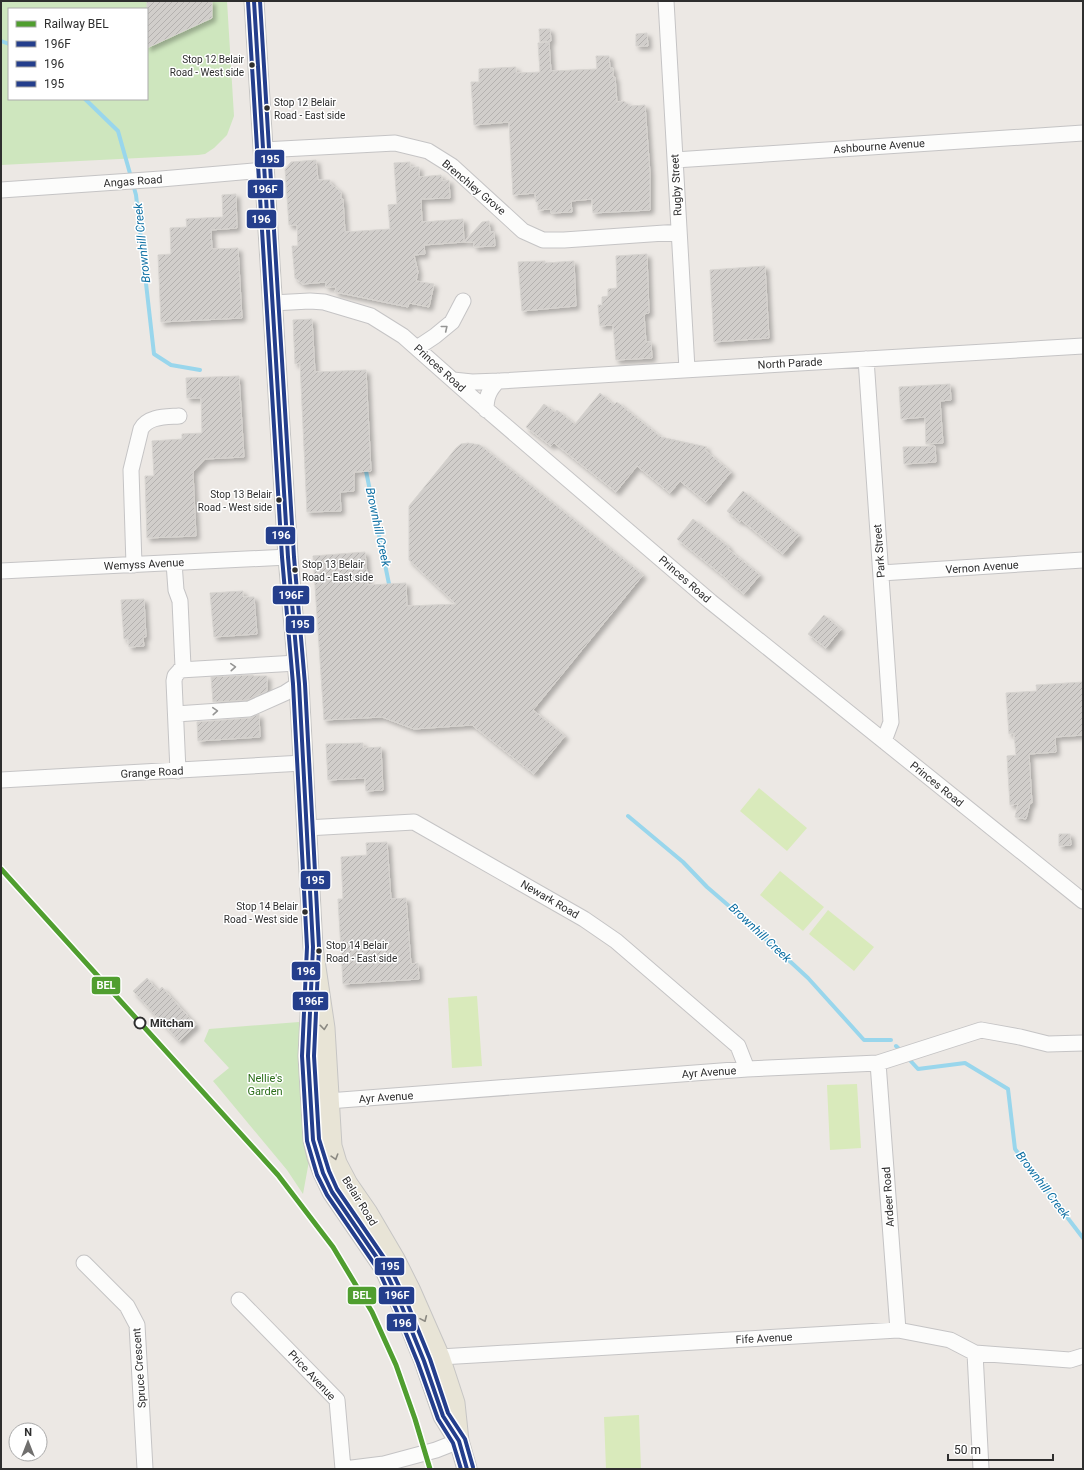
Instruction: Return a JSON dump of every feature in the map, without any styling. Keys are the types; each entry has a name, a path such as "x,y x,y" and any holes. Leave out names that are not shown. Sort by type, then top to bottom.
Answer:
{"main road":[{"name":"Belair Road","path":"254,1 288,557 298,663 313,947 325,1028 328,1101 332,1146 337,1163 348,1184 368,1214 411,1291 440,1357 455,1403 459,1442 467,1469"},
{"name":"Belair Road","path":"313,947 308,1056 313,1140 317,1157 332,1192 384,1268 424,1361 443,1416 459,1442"}],"street":[{"name":"Rugby Street","path":"666,1 687,369"},
{"name":"Ashbourne Avenue","path":"675,160 1083,133"},
{"name":"Brenchley Grove","path":"263,150 395,143 428,151 452,166 523,231 543,240 564,240 679,232"},
{"name":"Angas Road","path":"1,190 151,180 264,170"},
{"name":"Princes Road","path":"272,303 310,301 324,302 371,316 403,336 486,410 711,602 1083,902"},
{"path":"417,348 452,322 463,301"},
{"name":"North Parade","path":"453,380 472,382 498,381 1083,346"},
{"name":"Park Street","path":"866,359 891,722 884,741"},
{"path":"486,410 486,398 488,393 498,381"},
{"path":"134,565 131,470 141,429 144,424 152,420 162,417 179,416"},
{"name":"Wemyss Avenue","path":"1,571 288,557"},
{"name":"Vernon Avenue","path":"881,573 1083,560"},
{"path":"174,563 176,590 180,601 183,667 175,676 174,681 178,771"},
{"path":"180,670 298,663"},
{"path":"176,714 249,709 285,693 299,684"},
{"name":"Grange Road","path":"1,780 303,763"},
{"name":"Newark Road","path":"306,828 414,822 584,918 616,941 738,1046 747,1069"},
{"name":"Ayr Avenue","path":"328,1101 747,1069 884,1061 981,1030 1048,1044 1083,1043"},
{"name":"Ardeer Road","path":"884,1061 898,1330"},
{"name":"Spruce Crescent","path":"84,1262 127,1306 137,1325 145,1469"},
{"name":"Price Avenue","path":"239,1300 337,1400 344,1469"},
{"name":"Fife Avenue","path":"440,1357 898,1330 950,1340 975,1353 1070,1360 1083,1356"},
{"path":"975,1353 981,1469"},
{"path":"344,1469 381,1467 459,1442"}],"green space":[{"path":"1,1 227,1 234,116 227,135 214,148 205,154 1,165"},
{"path":"759,788 807,828 787,851 740,811"},
{"path":"780,871 824,907 803,931 760,895"},
{"path":"828,910 874,947 854,971 809,934"},
{"path":"477,996 482,1066 452,1068 448,998"},
{"name":"Nellie's Garden","path":"299,1022 309,1161 303,1194 287,1170 213,1081 229,1068 204,1041 209,1029"},
{"path":"857,1084 861,1148 830,1150 827,1085"},
{"path":"639,1415 641,1469 606,1469 604,1417"}],"building":[{"path":"147,1 212,1 212,18 148,48"},
{"path":"539,29 550,29 551,41 540,42"},
{"path":"647,33 648,46 636,46 636,34"},
{"path":"549,42 551,71 597,69 596,56 609,56 610,68 613,68 613,77 615,77 617,102 624,101 630,106 645,105 650,173 650,210 593,213 592,199 571,201 572,212 551,213 551,209 538,210 538,202 536,202 535,193 513,195 509,122 474,125 471,82 479,82 479,69 516,67 516,73 540,72 538,43"},
{"path":"316,160 318,180 330,180 330,183 341,192 341,199 343,199 345,232 390,229 388,205 397,204 394,163 410,162 410,167 419,167 419,177 441,175 442,181 449,180 450,198 421,199 422,222 463,219 464,242 424,245 425,254 414,255 418,272 416,281 434,284 429,307 409,303 408,307 335,292 336,287 326,287 326,282 303,284 295,278 292,246 298,246 297,225 289,225 285,169 291,162"},
{"path":"236,194 237,228 211,230 212,249 238,248 242,318 161,322 158,255 171,254 170,228 187,227 186,219 223,217 222,195"},
{"path":"489,221 490,232 494,232 495,246 474,247 474,242 464,242 482,222"},
{"path":"647,254 649,313 644,314 646,342 651,342 652,358 616,360 613,325 600,326 598,305 602,305 602,297 608,296 608,289 617,288 616,256"},
{"path":"545,261 545,263 574,261 576,306 522,311 518,262"},
{"path":"765,266 769,338 714,342 710,270"},
{"path":"312,319 315,372 366,370 371,471 354,472 354,491 340,492 341,511 307,512 300,363 295,364 293,320"},
{"path":"239,376 244,457 205,459 193,472 196,536 147,538 145,476 154,476 152,441 182,439 182,434 202,433 201,398 187,398 186,378"},
{"path":"950,384 951,400 940,401 943,443 926,444 925,417 901,419 899,387"},
{"path":"600,393 614,405 617,402 661,437 707,447 705,450 731,472 706,502 680,481 670,493 637,466 616,492 554,443 551,446 526,427 544,404 555,412 557,410 575,424"},
{"path":"468,443 480,445 643,575 533,710 565,736 534,774 472,725 414,729 382,717 324,720 313,556 365,552 368,585 406,583 407,606 456,604 409,560 409,506 456,448 461,444"},
{"path":"935,446 936,462 904,464 903,447"},
{"path":"743,491 799,535 783,554 741,520 740,522 727,511"},
{"path":"693,519 729,547 728,549 760,575 744,594 677,539"},
{"path":"243,591 243,597 254,597 257,634 214,637 210,593"},
{"path":"144,599 146,637 143,637 144,646 129,647 128,639 124,639 121,600"},
{"path":"824,615 841,629 826,648 808,634"},
{"path":"253,675 267,676 267,691 247,700 213,702 211,677"},
{"path":"1083,682 1083,735 1055,737 1056,752 1029,754 1032,803 1030,803 1026,819 1015,817 1018,804 1010,805 1007,756 1016,755 1014,733 1009,734 1006,693 1037,691 1036,685"},
{"path":"259,714 260,737 198,741 197,722 250,718"},
{"path":"363,743 363,748 381,747 383,790 366,791 365,778 328,780 326,744"},
{"path":"1059,834 1070,834 1071,845 1059,846"},
{"path":"387,842 391,899 406,898 411,964 418,963 419,979 343,984 338,899 343,899 341,857 367,855 366,843"},
{"path":"147,978 158,991 162,987 196,1025 179,1041 133,991"}],"waterway":[{"name":"Brownhill Creek","path":"1,41 8,44"},
{"name":"Brownhill Creek","path":"86,100 118,131 131,177"},
{"name":"Brownhill Creek","path":"133,184 136,195 154,354 171,365 200,370"},
{"name":"Brownhill Creek","path":"366,471 389,584"},
{"name":"Brownhill Creek","path":"628,816 683,862 707,887 808,978 864,1040 891,1040"},
{"name":"Brownhill Creek","path":"896,1046 902,1052"},
{"name":"Brownhill Creek","path":"907,1057 918,1069 965,1063 1008,1089 1015,1149 1083,1238"}],"rail line":[{"name":"BEL","path":"1,869 278,1175 333,1247 372,1312 396,1365 415,1419 430,1469"}],"transit line":[{"name":"196","path":"248,1 282,557 293,684 307,947 302,1056 307,1141 317,1175 327,1195 379,1271 418,1363 438,1419 453,1443 461,1469"},
{"name":"196F","path":"254,1 288,557 299,684 313,947 308,1056 313,1140 323,1173 332,1192 384,1268 424,1361 443,1416 459,1441 467,1469"},
{"name":"195","path":"260,1 294,557 305,684 319,947 314,1056 319,1139 329,1171 337,1189 389,1265 408,1305 430,1359 448,1413 465,1439 473,1467"}],"place":[{"name":"Stop 12 Belair Road - West side","path":"252,65"},
{"name":"Stop 12 Belair Road - East side","path":"267,108"},
{"name":"Stop 13 Belair Road - West side","path":"279,500"},
{"name":"Stop 13 Belair Road - East side","path":"295,570"},
{"name":"Stop 14 Belair Road - West side","path":"305,912"},
{"name":"Stop 14 Belair Road - East side","path":"319,951"},
{"name":"Mitcham","path":"140,1023"}]}
